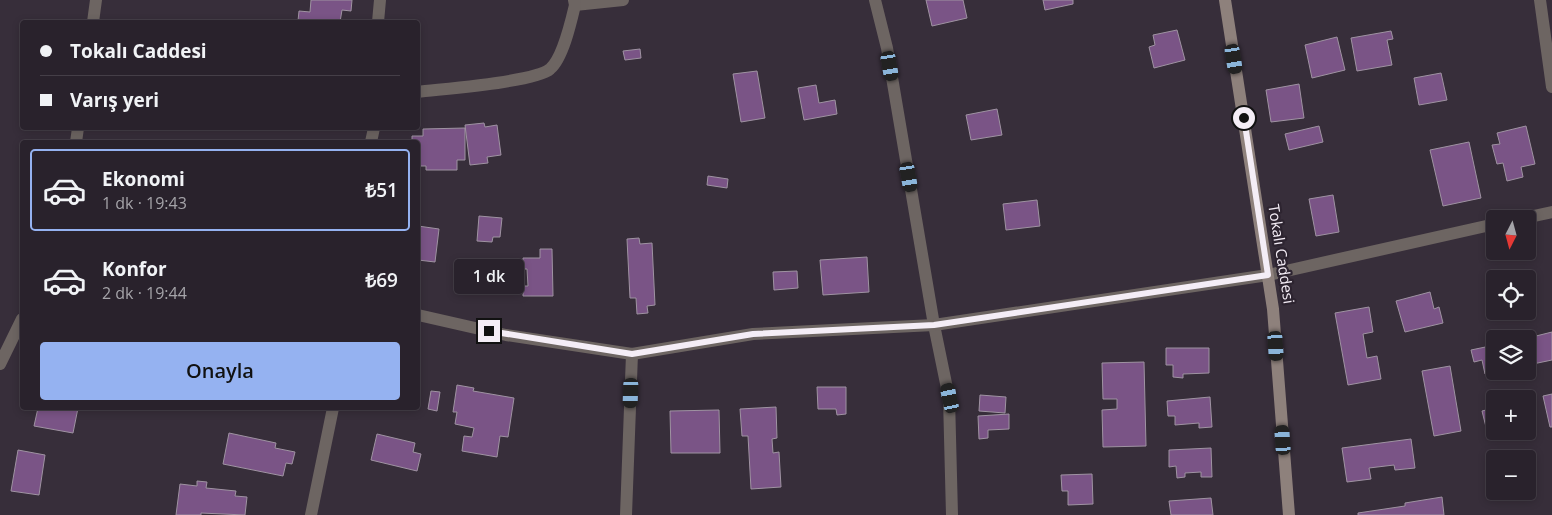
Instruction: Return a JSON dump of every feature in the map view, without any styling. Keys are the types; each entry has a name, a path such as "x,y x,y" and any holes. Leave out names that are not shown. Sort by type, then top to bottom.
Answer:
{"street":[{"path":"93,20 96,0"},
{"path":"378,20 380,0"},
{"path":"420,92 526,78 550,69 564,48 574,2 623,0"},
{"path":"875,0 887,48 934,325 950,398 952,515"},
{"name":"Tokalı Caddesi","path":"1225,0 1273,308 1289,515"},
{"path":"1540,0 1552,87"},
{"path":"1536,216 1552,212"},
{"path":"420,315 506,335 632,354 753,334 934,325 1268,275 1486,226"},
{"path":"0,364 20,323"},
{"path":"626,515 632,354"},
{"path":"311,515 333,410"}],"building":[{"path":"311,0 352,0 351,11 342,10 340,20 298,20 299,11 310,12"},
{"path":"926,0 963,0 967,18 932,26"},
{"path":"1043,0 1073,0 1073,4 1045,10"},
{"path":"1177,30 1185,60 1154,68 1149,47 1155,45 1153,35"},
{"path":"1391,31 1393,39 1387,40 1392,65 1357,71 1351,38"},
{"path":"1337,37 1345,70 1312,78 1305,45"},
{"path":"640,49 641,58 625,60 623,51"},
{"path":"757,71 765,118 741,122 733,74"},
{"path":"1441,73 1447,100 1419,105 1414,78"},
{"path":"1299,84 1304,118 1271,122 1266,90"},
{"path":"816,85 819,103 835,100 837,114 804,120 798,88"},
{"path":"997,109 1002,135 971,140 966,115"},
{"path":"484,123 485,127 497,125 501,155 487,157 488,163 470,165 465,125"},
{"path":"1319,126 1323,142 1289,150 1285,134"},
{"path":"1526,126 1535,164 1521,167 1523,177 1507,181 1503,163 1497,164 1492,145 1500,144 1497,133"},
{"path":"465,128 465,160 457,160 457,170 426,170 426,166 420,166 420,140 412,140 412,136 423,136 423,129"},
{"path":"1469,142 1481,198 1443,206 1430,150"},
{"path":"708,176 728,179 727,188 707,185"},
{"path":"1333,195 1339,232 1316,236 1309,199"},
{"path":"1037,200 1040,226 1006,230 1003,204"},
{"path":"479,216 502,218 500,237 493,237 492,242 477,241"},
{"path":"420,226 439,229 435,262 420,260"},
{"path":"639,238 640,244 652,243 655,305 647,306 648,313 637,314 636,298 630,298 627,239"},
{"path":"540,249 552,249 553,296 523,296 523,286 528,286 527,269 523,269 523,258 540,258"},
{"path":"867,257 869,292 823,295 820,260"},
{"path":"797,271 798,288 774,290 773,272"},
{"path":"1430,292 1434,309 1439,307 1443,323 1405,332 1396,301"},
{"path":"1369,307 1373,332 1363,334 1367,358 1377,356 1381,379 1348,385 1335,313"},
{"path":"1552,332 1552,360 1536,363 1536,336"},
{"path":"1486,347 1486,374 1482,360 1474,362 1471,350"},
{"path":"1166,348 1209,348 1209,373 1183,374 1183,378 1173,377 1173,365 1166,365"},
{"path":"1144,362 1146,446 1103,447 1102,410 1117,409 1117,399 1103,399 1102,363"},
{"path":"1450,366 1461,431 1434,436 1422,371"},
{"path":"457,385 474,388 473,391 514,398 508,437 500,436 497,457 462,451 464,436 472,437 474,428 455,424 457,412 453,412"},
{"path":"817,387 846,387 846,414 837,415 836,409 818,409"},
{"path":"431,391 440,392 437,411 428,409"},
{"path":"1552,394 1552,427 1550,427 1543,396"},
{"path":"980,395 1006,397 1005,413 979,411"},
{"path":"1210,397 1212,427 1199,428 1199,423 1175,425 1175,416 1168,416 1167,401"},
{"path":"776,407 777,438 772,439 773,453 779,452 781,487 751,489 748,436 742,436 740,409"},
{"path":"38,410 78,410 73,433 34,426"},
{"path":"719,410 720,453 671,453 670,411"},
{"path":"1486,410 1486,427 1482,411"},
{"path":"1009,414 1009,429 988,430 988,438 979,439 978,416"},
{"path":"229,433 276,443 275,448 295,452 292,464 286,463 283,476 223,464"},
{"path":"377,434 415,443 413,452 421,454 417,471 371,460"},
{"path":"1411,439 1415,468 1395,470 1394,465 1369,468 1371,479 1347,482 1342,448"},
{"path":"1211,448 1212,477 1201,477 1201,472 1185,473 1185,477 1177,478 1176,466 1169,467 1169,450"},
{"path":"18,450 45,455 39,495 11,491"},
{"path":"1092,474 1093,504 1068,505 1068,491 1062,491 1061,475"},
{"path":"197,481 207,482 206,488 236,491 235,496 247,497 245,515 201,513 201,515 176,515 180,484 197,486"},
{"path":"1442,497 1444,515 1358,515 1358,513 1405,506 1405,503"},
{"path":"1211,498 1213,515 1171,515 1169,501"}],"route":[{"path":"489,331 632,354 753,334 934,325 1268,275 1244,118"}]}
